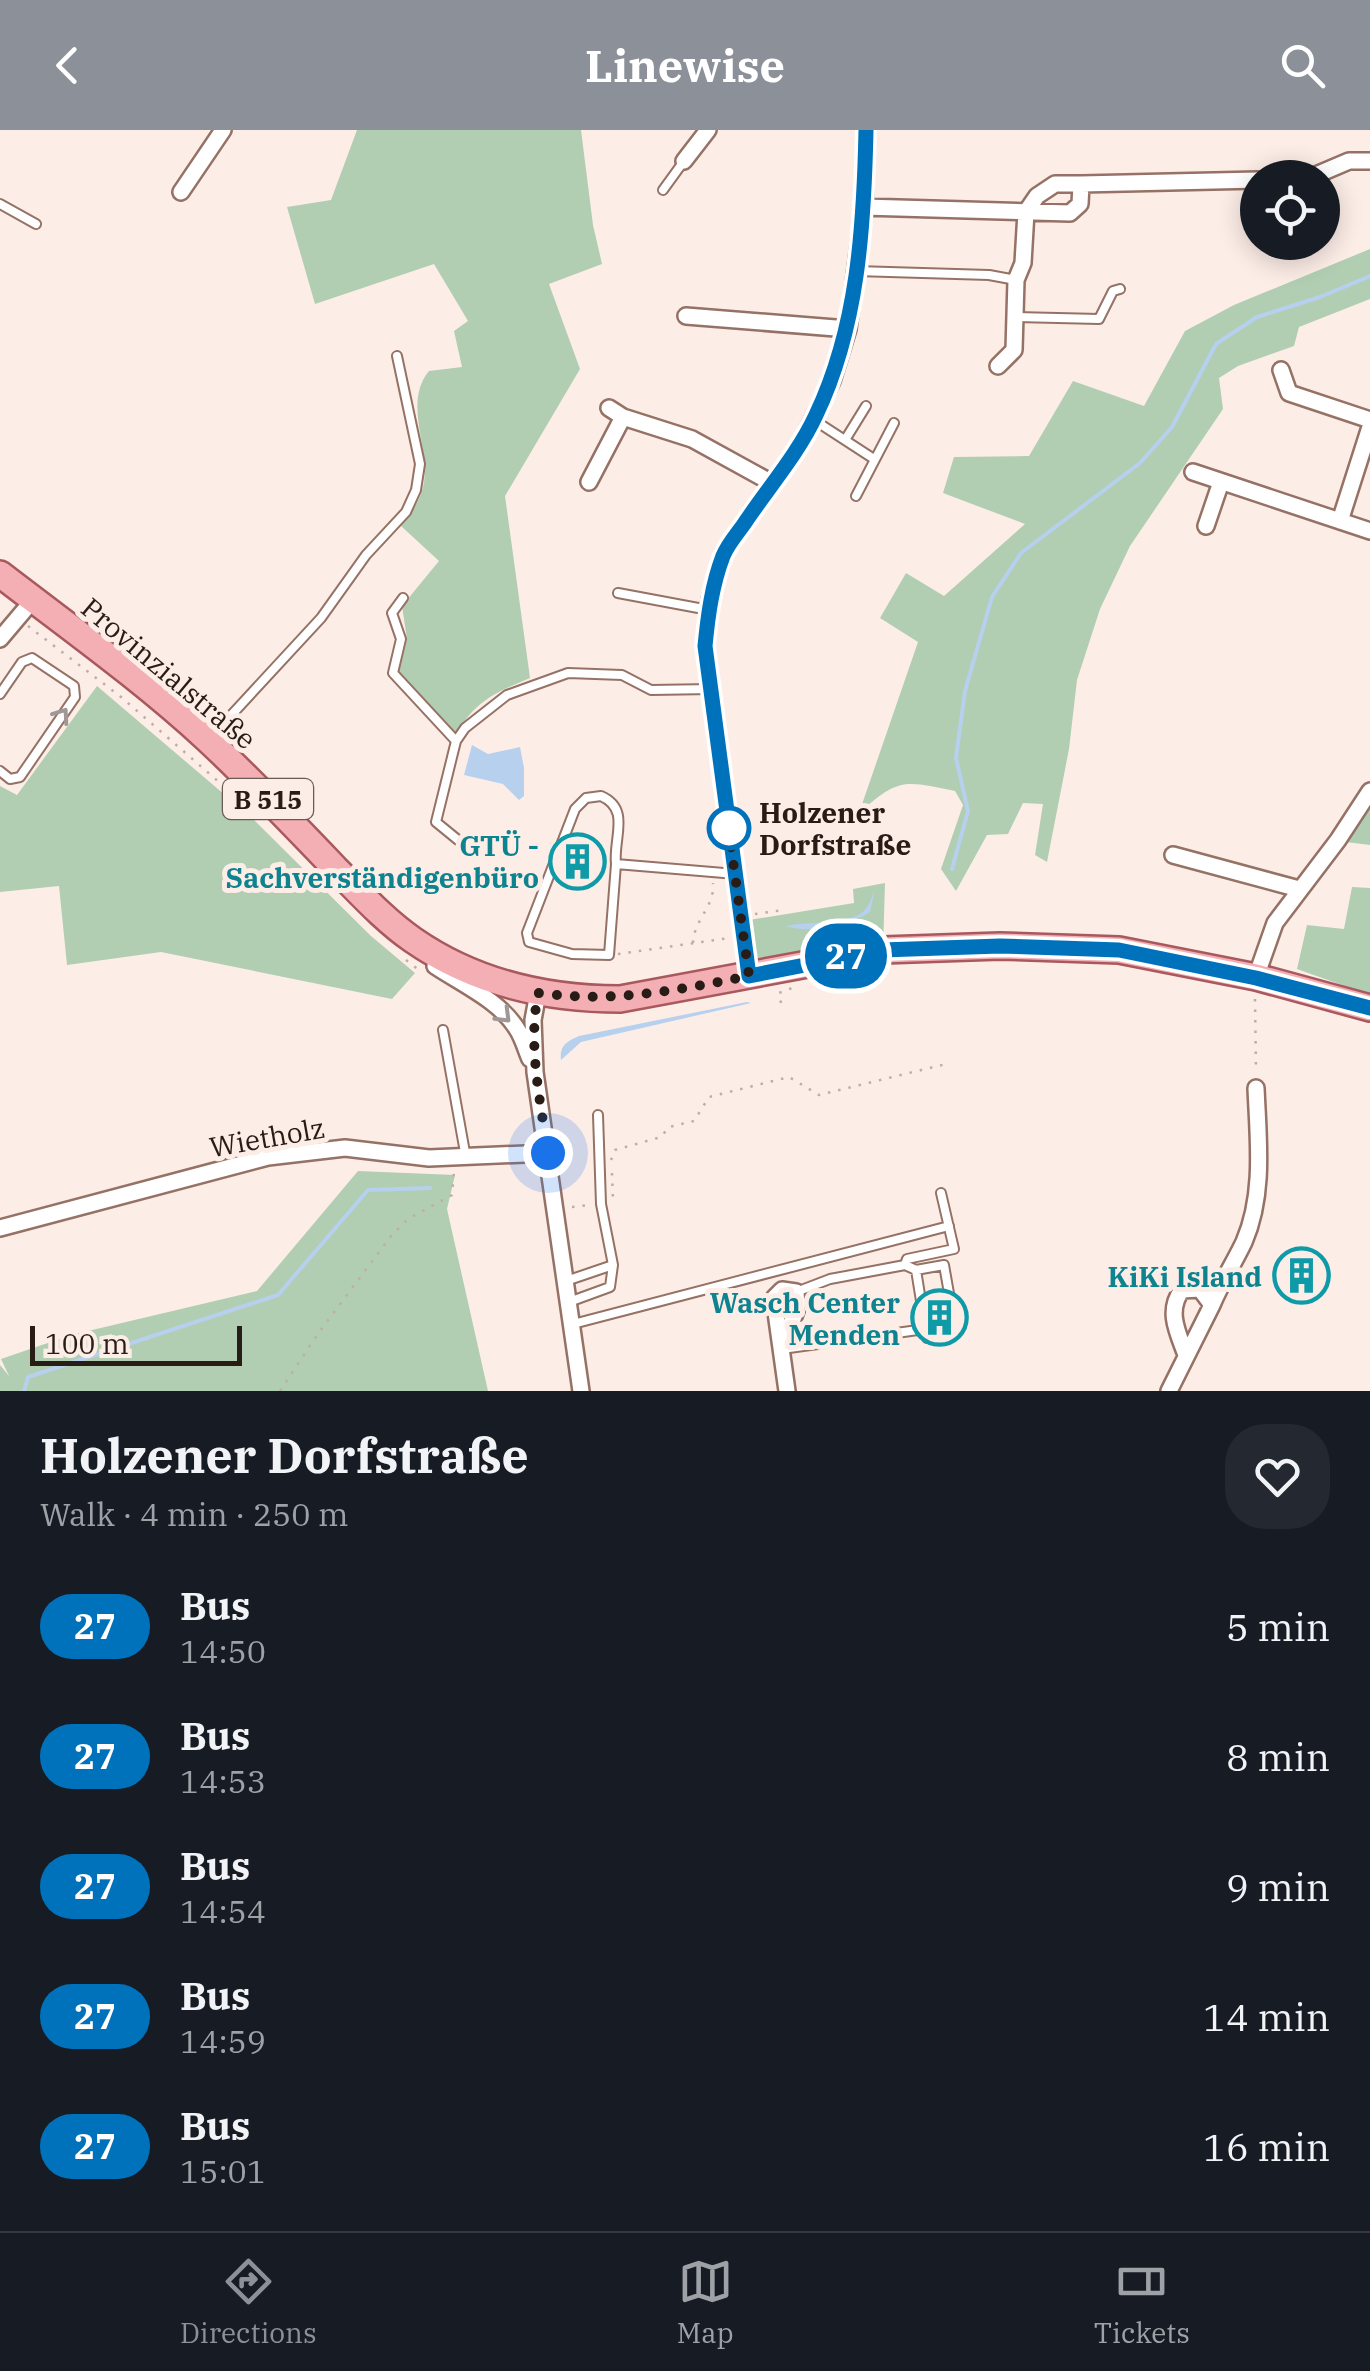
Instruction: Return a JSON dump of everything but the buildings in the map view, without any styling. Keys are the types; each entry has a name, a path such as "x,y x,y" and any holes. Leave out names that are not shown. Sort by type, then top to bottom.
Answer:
{"main road":[{"name":"Provinzialstraße","path":"0,574 25,609 154,692 412,940 486,978 538,993 620,998 882,950 1000,946 1119,950 1256,978 1370,1008"}],"street":[{"path":"181,192 224,130"},
{"path":"684,161 708,130"},
{"path":"749,976 705,646 709,610 724,552 814,420 832,381 848,329 856,272 864,207 866,130"},
{"path":"1340,165 1370,161"},
{"path":"998,366 1014,350 1016,280 1023,263 1026,212 1037,196 1055,184 1240,180"},
{"path":"864,207 1070,213 1080,204 1081,184"},
{"path":"686,316 848,329"},
{"path":"1281,370 1289,393 1281,409"},
{"path":"1289,393 1370,424 1340,521"},
{"path":"590,482 616,412 692,439 772,484"},
{"path":"1193,472 1370,531"},
{"path":"1206,526 1221,482"},
{"path":"0,638 25,609"},
{"path":"1256,978 1275,923 1370,791"},
{"path":"1173,855 1300,888"},
{"name":"Provinzialstraße","path":"378,911 382,924 414,953 505,1015 517,1028 535,1072"},
{"path":"538,993 533,1020 535,1072 582,1391"},
{"path":"1169,1391 1244,1242 1253,1212 1260,1149 1256,1088"},
{"name":"Wietholz","path":"0,1228 268,1158 345,1148 464,1159 548,1153"},
{"path":"1186,1356 1174,1322 1174,1301 1182,1290 1200,1289 1212,1304"},
{"path":"787,1391 782,1349 797,1308 796,1292"}],"lane":[{"path":"663,190 684,161"},
{"path":"0,204 36,224"},
{"path":"856,272 988,275 1016,280"},
{"path":"1015,318 1099,319 1113,291 1120,289"},
{"path":"208,740 321,618 366,554 394,527 412,502 420,464 397,356"},
{"path":"845,440 866,406"},
{"path":"814,420 874,460"},
{"path":"856,496 894,423"},
{"path":"618,593 709,610"},
{"path":"403,598 392,613 400,639 393,673 456,741"},
{"path":"0,694 22,662 32,658 74,686 76,692 20,777 10,779 0,772"},
{"path":"458,840 436,822 456,741 465,728 507,694 568,673 622,674 651,690 712,689"},
{"path":"601,796 617,807 620,814 614,846 616,864 609,955 572,954 529,942 527,933 575,809 586,798 601,796"},
{"path":"616,864 736,874"},
{"path":"443,1030 464,1159"},
{"path":"569,1302 610,1287 613,1264 602,1204 598,1115"},
{"path":"905,1265 907,1259 954,1249 942,1193"},
{"path":"574,1324 949,1226"},
{"path":"566,1282 613,1264"},
{"path":"796,1292 830,1279 905,1265 916,1270 944,1265 956,1332 927,1338 916,1270"},
{"path":"782,1349 925,1329"}],"path":[{"path":"25,609 244,804"},
{"path":"692,943 695,926 711,905 712,872"},
{"path":"742,916 784,910"},
{"path":"622,954 746,935"},
{"path":"396,951 424,973"},
{"path":"1256,978 1256,1088"},
{"path":"779,993 781,1003"},
{"path":"556,1212 613,1204 611,1160 615,1150 661,1137 668,1128 694,1121 709,1097 789,1077 819,1095 946,1064"},
{"path":"280,1391 391,1236 408,1219 452,1196 454,1165 464,1159"}],"green space":[{"path":"357,130 581,130 602,264 549,284 580,369 505,496 530,678 487,699 455,735 398,675 407,639 402,606 439,561 401,526 418,501 425,476 418,414 421,384 429,371 462,367 454,331 468,321 434,264 315,304 287,207 331,200"},
{"path":"1370,249 1370,299 1299,327 1294,346 1238,366 1219,378 1223,409 1130,546 1100,609 1077,680 1069,749 1047,862 1035,855 1043,804 1023,803 1008,834 987,835 956,891 941,869 963,805 955,791 902,785 883,793 859,813 918,642 880,618 906,573 944,596 1025,524 943,493 954,457 1029,456 1073,381 1144,406 1185,331 1234,305"},
{"path":"97,686 252,818 371,936 415,973 392,999 161,952 67,965 59,886 0,892 0,786 17,795"},
{"path":"1370,791 1370,845 1338,841"},
{"path":"885,883 883,950 749,976 743,921 854,903 853,889"},
{"path":"1352,887 1370,888 1370,995 1297,969 1307,925 1344,929"},
{"path":"358,1171 455,1175 447,1209 488,1391 0,1391 0,1365 9,1376 1,1359 71,1335 257,1291"}],"water":[{"path":"472,745 488,754 520,747 524,796 519,800 503,784 464,775"},
{"path":"875,890 870,912 852,921 817,929 786,926 857,916 866,909"},
{"path":"751,1003 581,1042 561,1060 565,1045 579,1036"}],"waterway":[{"path":"952,869 968,811 956,758 965,691 992,597 1021,553 1140,463 1172,427 1216,344 1257,317 1370,276"},
{"path":"24,1391 28,1377 278,1295 368,1190 430,1188"}],"bus line":[{"name":"27","path":"866,130 864,207 852,300 848,329 832,381 800,446 724,552 710,600 705,646 749,976 882,950 1000,946 1119,950 1256,978 1370,1008"}],"place":[{"name":"Holzener Dorfstraße","path":"729,828"},
{"name":"GTÜ - Sachverständigenbüro","path":"578,861"},
{"name":"KiKi Island","path":"1301,1276"},
{"name":"Wasch Center Menden","path":"939,1318"}],"route":[{"path":"548,1153 535,1072 533,1020 538,993 620,998 749,976 728,825 729,828"}]}
